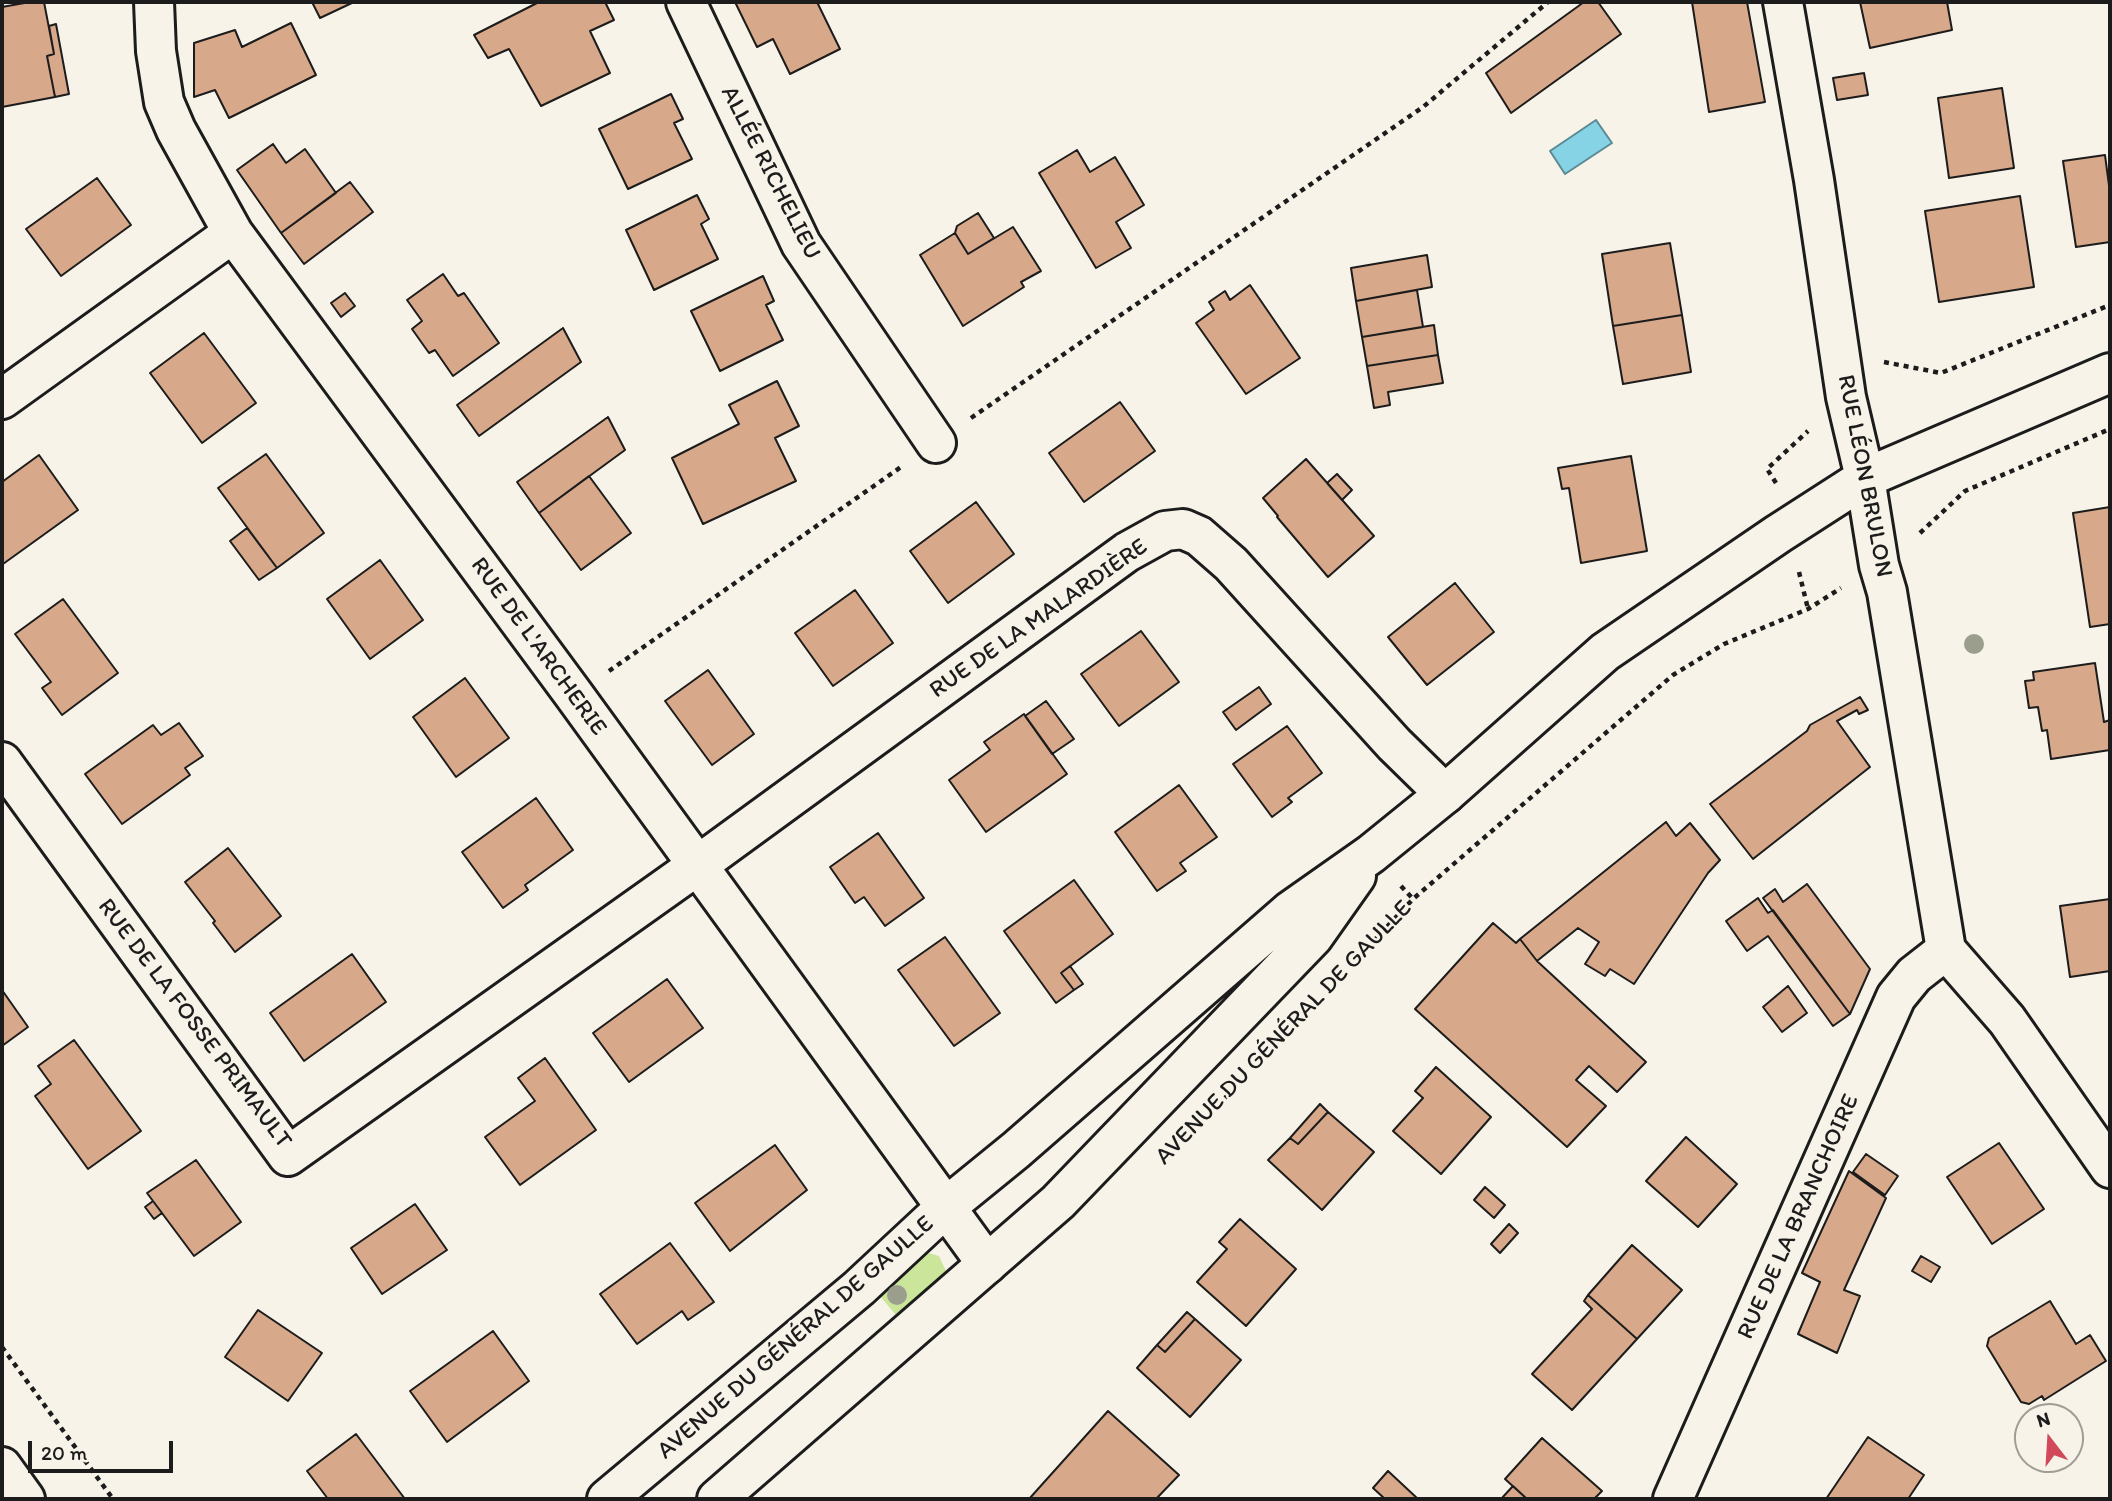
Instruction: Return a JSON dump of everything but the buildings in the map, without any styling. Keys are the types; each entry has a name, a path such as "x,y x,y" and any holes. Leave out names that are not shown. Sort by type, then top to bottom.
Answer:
{"street":[{"name":"RUE DE L'ARCHERIE","path":"154,2 156,51 164,102 176,130 233,233 574,695 986,1264"},
{"name":"ALLÉE RICHELIEU","path":"686,2 801,244 936,443"},
{"name":"RUE LÉON BRULON","path":"1783,2 1816,193 1846,397 1865,478 1879,565 1887,592 1946,950"},
{"path":"2,399 233,233"},
{"name":"AVENUE DU GÉNÉRAL DE GAULLE","path":"607,1499 859,1288 946,1207 1016,1150 1290,911 1371,854 1445,794 1605,652 1865,478 2110,373"},
{"name":"RUE DE LA MALARDIÈRE","path":"698,865 1127,552 1165,531 1183,529 1199,536 1231,564 1394,744 1445,794"},
{"name":"RUE DE LA FOSSE PRIMAULT","path":"2,762 288,1156 698,865"},
{"name":"AVENUE DU GÉNÉRAL DE GAULLE","path":"717,1499 1058,1202 1313,937 1371,854"},
{"path":"1946,950 2007,1020 2110,1168"},
{"name":"RUE DE LA BRANCHOIRE","path":"1673,1499 1896,997 1914,975 1946,950"},
{"path":"2,1467 25,1499"}],"path":[{"path":"574,695 1423,107 1548,2"},
{"path":"1884,362 1941,373 2110,305"},
{"path":"1916,537 1965,491 2110,429"},
{"path":"1777,485 1767,469 1809,430"},
{"name":"AVENUE DU GÉNÉRAL DE GAULLE","path":"1347,969 1413,899 1673,675 1724,644 1808,609"},
{"name":"AVENUE DU GÉNÉRAL DE GAULLE","path":"1214,1109 1233,1090"},
{"path":"2,1347 113,1499"}],"green space":[{"path":"925,1252 939,1256 946,1271 945,1279 901,1321 874,1289"}],"water":[{"path":"1596,120 1612,143 1565,174 1550,151"}]}
